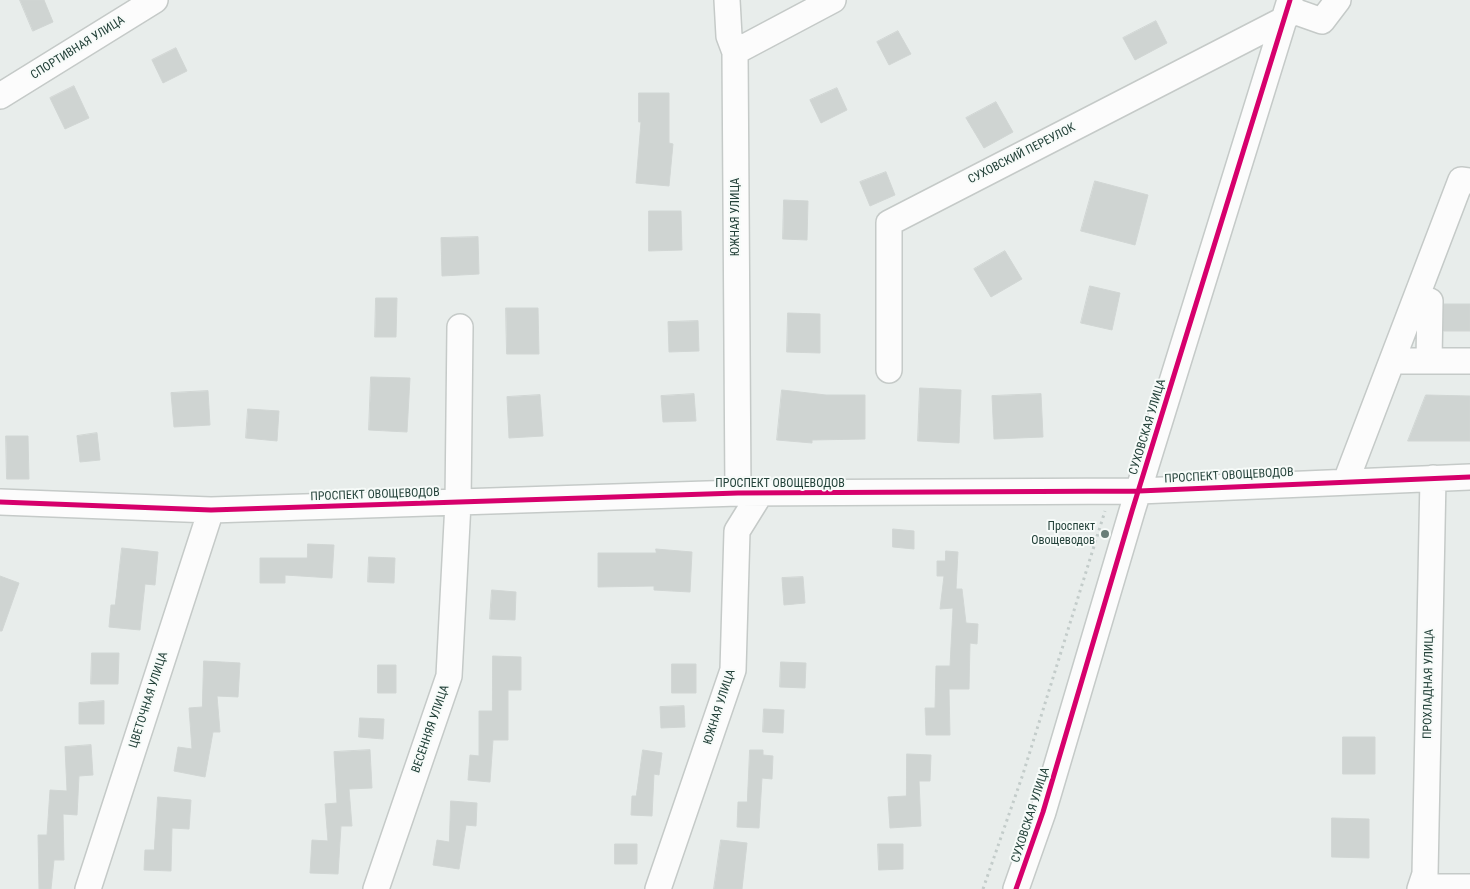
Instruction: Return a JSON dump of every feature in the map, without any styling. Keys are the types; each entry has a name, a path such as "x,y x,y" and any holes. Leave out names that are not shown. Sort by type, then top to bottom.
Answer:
{"street":[{"name":"СПОРТИВНАЯ УЛИЦА","path":"0,96 155,0"},
{"name":"ЮЖНАЯ УЛИЦА","path":"658,889 733,670 737,531 749,494 735,52 729,36 727,0"},
{"path":"735,52 833,0"},
{"path":"1287,9 1322,21 1338,0"},
{"name":"СУХОВСКИЙ ПЕРЕУЛОК","path":"890,370 890,223 1287,9"},
{"name":"СУХОВСКАЯ УЛИЦА","path":"1016,889 1046,803 1139,491 1287,9"},
{"path":"1346,481 1461,180 1470,181"},
{"path":"1414,303 1430,301 1429,361"},
{"name":"ВЕСЕННЯЯ УЛИЦА","path":"376,889 449,676 458,503 460,327"},
{"path":"1392,360 1470,361"},
{"name":"ПРОСПЕКТ ОВОЩЕВОДОВ","path":"0,502 211,510 749,494 1139,491 1470,477"},
{"name":"ПРОХЛАДНАЯ УЛИЦА","path":"1421,888 1425,874 1433,478"},
{"name":"ЦВЕТОЧНАЯ УЛИЦА","path":"88,889 211,510"},
{"path":"1421,888 1470,887"}],"path":[{"path":"983,889 1023,774 1106,510"}],"building":[{"path":"20,0 44,0 53,22 33,31"},
{"path":"1156,21 1167,43 1135,60 1123,38"},
{"path":"898,31 911,54 889,65 877,42"},
{"path":"176,48 187,71 163,83 152,60"},
{"path":"74,86 89,118 65,129 50,98"},
{"path":"837,88 847,110 821,123 810,100"},
{"path":"639,93 669,93 669,143 673,144 669,186 636,183 641,122 639,122"},
{"path":"996,102 1013,132 984,148 966,118"},
{"path":"886,172 895,195 870,206 860,182"},
{"path":"1095,181 1148,195 1135,245 1081,231"},
{"path":"784,200 808,201 807,240 783,239"},
{"path":"649,211 681,211 682,250 649,251"},
{"path":"478,237 479,274 442,276 441,238"},
{"path":"1005,251 1022,279 991,297 974,269"},
{"path":"1090,286 1120,293 1112,330 1081,323"},
{"path":"376,298 397,298 396,337 375,337"},
{"path":"1444,304 1470,304 1470,331 1444,331"},
{"path":"506,308 538,308 539,354 507,354"},
{"path":"788,313 820,314 820,353 787,352"},
{"path":"698,321 699,351 669,352 668,322"},
{"path":"371,377 410,378 407,432 369,430"},
{"path":"920,388 961,390 959,443 918,441"},
{"path":"782,390 826,395 865,395 865,439 812,440 812,443 777,440"},
{"path":"208,391 210,425 174,427 171,393"},
{"path":"694,394 696,421 663,422 661,396"},
{"path":"1041,394 1043,437 994,439 992,396"},
{"path":"540,395 543,436 509,438 507,397"},
{"path":"1426,395 1470,396 1470,441 1408,441"},
{"path":"248,409 279,411 277,441 246,438"},
{"path":"97,433 100,460 80,462 77,436"},
{"path":"6,436 28,436 29,479 7,479"},
{"path":"893,529 914,531 914,549 893,547"},
{"path":"308,544 334,545 332,578 285,575 285,583 260,583 260,558 307,558"},
{"path":"122,548 158,552 155,585 145,584 140,630 109,627 111,605 115,605"},
{"path":"656,549 692,552 690,592 654,590 654,586 598,587 598,553 656,553"},
{"path":"946,551 958,552 956,589 962,589 966,623 978,624 977,644 970,643 969,689 949,689 950,735 926,735 925,708 935,708 936,666 950,666 953,608 940,609 944,576 937,576 937,561 945,561"},
{"path":"369,557 395,558 394,583 368,582"},
{"path":"0,576 19,583 2,631 0,631"},
{"path":"803,577 805,603 784,605 782,578"},
{"path":"492,590 516,592 515,620 490,619"},
{"path":"92,653 119,653 118,684 91,684"},
{"path":"493,656 521,657 521,690 508,690 508,740 493,740 490,782 468,780 470,755 479,756 479,711 492,711"},
{"path":"204,661 240,663 238,697 217,696 220,732 213,732 205,777 174,771 178,747 192,749 189,708 202,707"},
{"path":"781,662 806,663 805,688 780,687"},
{"path":"672,664 696,664 696,693 672,693"},
{"path":"378,665 396,665 396,693 378,693"},
{"path":"104,701 104,724 79,724 79,703"},
{"path":"684,706 685,727 661,728 660,707"},
{"path":"764,709 784,710 783,733 763,732"},
{"path":"360,718 384,719 383,739 359,737"},
{"path":"1343,737 1375,737 1375,774 1343,774"},
{"path":"91,745 93,775 79,776 77,815 63,814 64,860 54,860 51,889 39,889 38,835 47,835 50,790 67,791 65,747"},
{"path":"370,750 372,788 349,789 352,826 341,826 338,874 310,873 312,840 328,841 325,804 337,803 334,752"},
{"path":"643,750 662,753 659,775 654,774 652,816 631,815 632,796 636,796"},
{"path":"750,750 763,750 763,755 773,756 772,779 762,778 759,828 737,827 738,802 747,802"},
{"path":"907,754 931,755 930,781 919,781 921,826 890,828 888,797 906,796"},
{"path":"158,797 191,800 189,829 172,828 171,871 144,870 145,850 154,850"},
{"path":"451,801 477,803 476,826 466,825 459,869 433,865 437,840 449,842"},
{"path":"1332,818 1369,819 1369,858 1332,857"},
{"path":"721,840 747,843 742,889 714,889"},
{"path":"615,844 637,844 637,864 615,864"},
{"path":"878,844 903,844 903,869 879,870"}],"cycle path":[{"path":"1016,889 1043,812 1132,511 1290,0"},
{"path":"0,502 211,510 738,493 1139,491 1470,477"}],"place":[{"name":"Проспект Овощеводов","path":"1105,534"}]}
